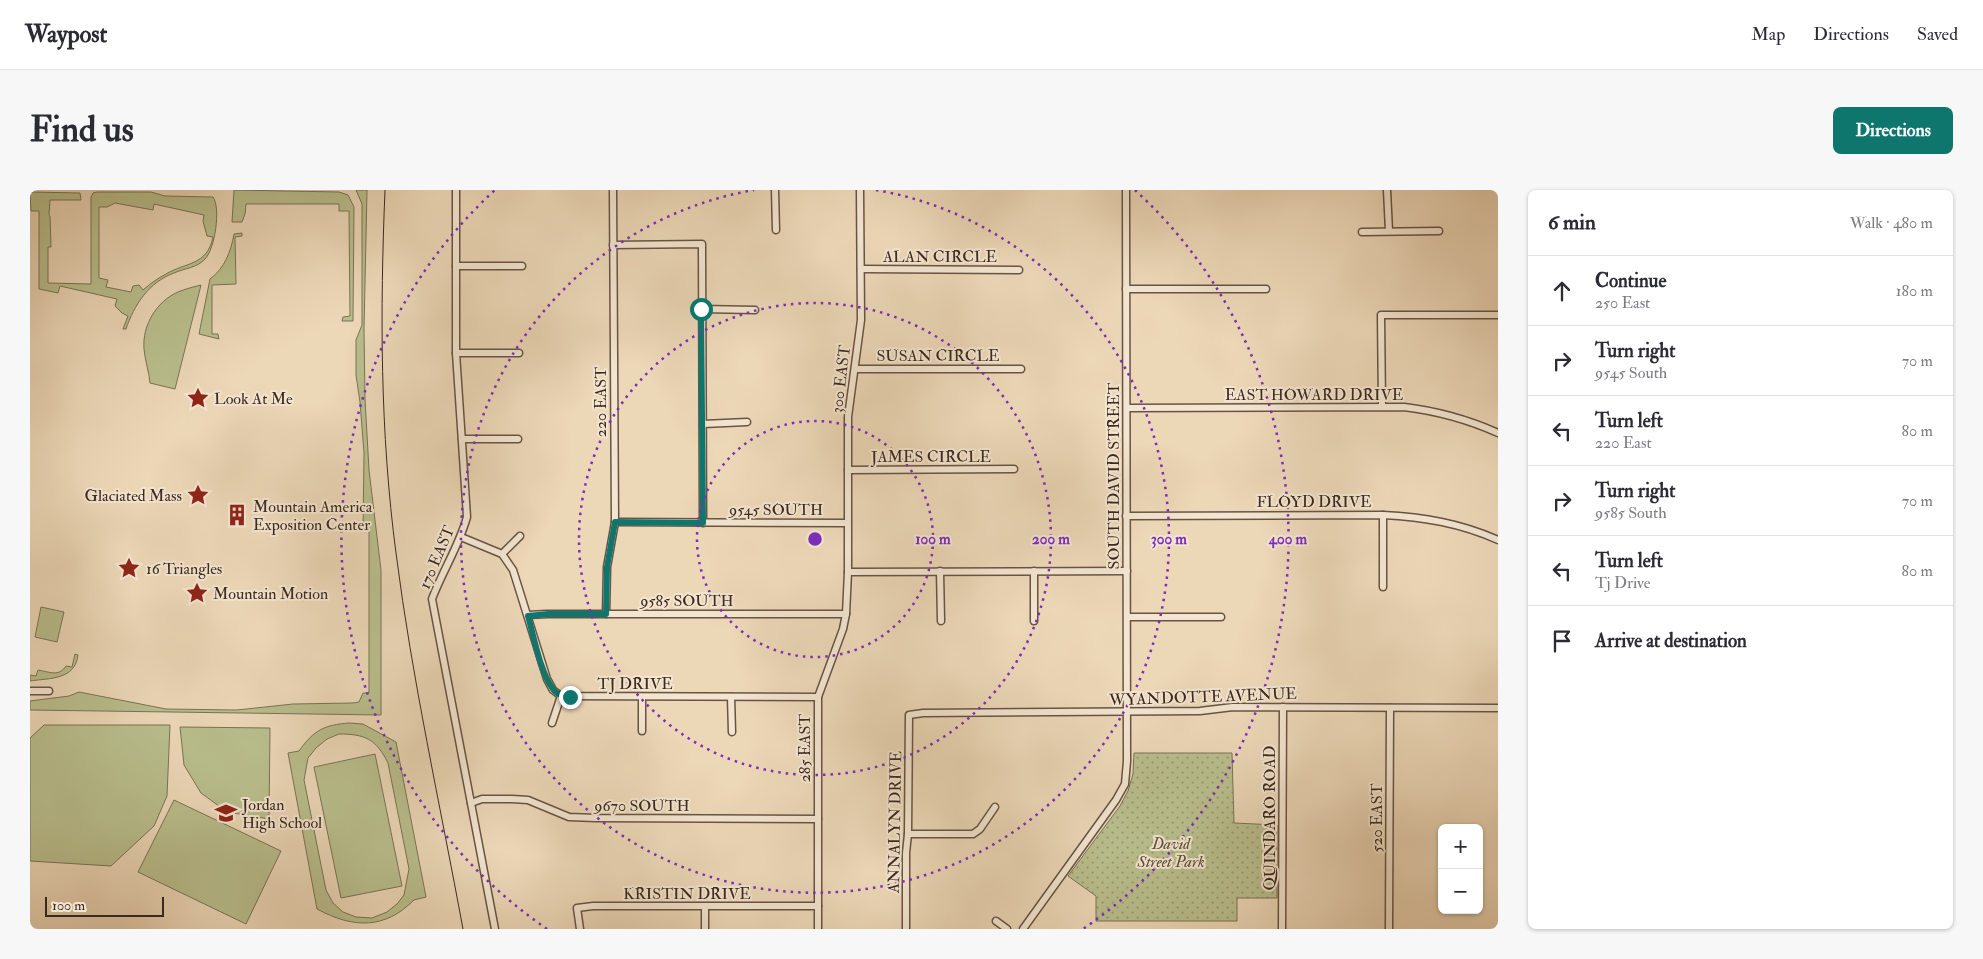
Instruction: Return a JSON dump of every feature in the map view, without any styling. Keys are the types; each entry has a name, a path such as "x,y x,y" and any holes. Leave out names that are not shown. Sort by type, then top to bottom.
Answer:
{"street":[{"name":"170 EAST","path":"456,190 456,353 467,516 461,537 440,577 432,599 494,929"},
{"name":"220 EAST","path":"606,614 607,567 615,522 613,190"},
{"path":"775,190 776,230"},
{"name":"300 EAST","path":"848,572 848,417 861,320 860,190"},
{"name":"SOUTH DAVID STREET","path":"1023,929 1116,800 1125,784 1127,761 1128,617 1126,516 1126,190"},
{"path":"1387,190 1389,231"},
{"path":"1362,232 1439,231"},
{"path":"613,245 702,244 703,523"},
{"path":"456,266 522,266"},
{"name":"ALAN CIRCLE","path":"861,269 1019,270"},
{"path":"1126,289 1266,289"},
{"path":"701,309 755,310"},
{"path":"1382,406 1381,315 1498,315"},
{"path":"456,353 519,352"},
{"name":"SUSAN CIRCLE","path":"855,369 1021,369"},
{"name":"EAST HOWARD DRIVE","path":"1127,408 1382,406 1432,410 1478,424 1498,433"},
{"path":"703,424 747,422"},
{"path":"462,439 518,439"},
{"name":"JAMES CIRCLE","path":"848,470 1014,469"},
{"path":"1382,515 1383,587"},
{"name":"FLOYD DRIVE","path":"1126,516 1382,515 1436,519 1498,540"},
{"name":"9545 SOUTH","path":"615,522 847,523"},
{"path":"502,554 520,536"},
{"path":"461,537 502,554 512,570 547,679 553,690 561,696 552,723"},
{"path":"940,571 940,621"},
{"path":"1034,571 1034,621"},
{"path":"848,572 1127,571"},
{"name":"285 EAST","path":"818,929 818,697 843,629 846,614 848,572"},
{"name":"9585 SOUTH","path":"528,616 548,614 846,614"},
{"path":"1128,617 1221,617"},
{"path":"30,691 49,690"},
{"name":"TJ DRIVE","path":"561,696 818,697"},
{"path":"642,697 642,731"},
{"path":"731,697 732,732"},
{"name":"WYANDOTTE AVENUE","path":"909,715 923,713 1127,712 1283,707 1498,708"},
{"name":"QUINDARO ROAD","path":"1282,929 1283,707"},
{"name":"520 EAST","path":"1389,929 1390,708"},
{"name":"ANNALYN DRIVE","path":"906,929 909,715"},
{"name":"9670 SOUTH","path":"470,803 482,799 512,798 528,800 570,817 818,819"},
{"path":"908,834 973,834 980,830 995,808"},
{"name":"KRISTIN DRIVE","path":"580,929 577,908 593,906 818,906"},
{"path":"705,907 705,929"},
{"path":"996,921 1007,929"}],"green space":[{"path":"234,190 339,192 348,195 354,207 353,321 342,321 343,317 350,316 349,211 339,211 339,204 246,204 242,222 232,222"},
{"path":"356,190 367,190 364,330 365,399 369,470 381,570 381,715 30,710 30,701 69,696 79,692 166,709 237,710 293,704 353,703 359,702 363,693 369,693 369,531 363,530 364,453 356,375 356,340 362,325 362,204"},
{"path":"30,192 80,193 81,200 50,200 51,247 48,247 48,283 91,284 91,197 93,193 151,192 165,196 213,197 217,210 217,219 212,247 205,259 191,268 174,273 157,282 138,303 126,329 123,329 128,316 115,306 117,299 60,286 58,293 39,289 39,211 31,211","holes":["115,203 153,210 154,204 204,215 203,221 207,236 213,237 206,253 195,262 174,270 154,281 143,290 139,285 133,286 131,292 106,287 108,280 99,278 99,207 107,207"]},
{"path":"242,233 242,236 235,237 236,284 212,285 212,334 218,334 219,339 199,334 210,279 220,270 227,259 234,234"},
{"path":"201,285 175,389 150,383 144,340 152,315 170,296"},
{"path":"41,607 64,612 57,642 35,637"},
{"path":"75,654 78,655 76,663 67,673 53,678 30,681 30,675 36,676 38,670 57,673 66,666 72,667"},
{"path":"349,723 363,724 396,742 426,897 414,900 403,910 392,916 368,923 344,920 317,909 288,753 299,751 315,733 326,727","holes":["339,734 363,737 374,743 384,755 388,763 409,869 404,895 387,912 372,918 356,917 343,912 333,903 326,890 304,780 308,758 327,739"]},
{"path":"44,725 170,725 167,796 154,826 111,866 30,861 30,738"},
{"path":"180,727 270,728 269,819 227,812 201,793 184,765"},
{"name":"David Street Park","path":"1134,753 1232,753 1234,823 1277,825 1277,898 1237,898 1237,921 1096,921 1096,896 1068,876 1120,806 1128,791 1133,774"},
{"path":"375,754 402,886 341,898 314,767"},
{"path":"174,800 281,851 246,924 138,872"}],"tram line":[{"path":"385,190 382,326 384,417 391,508 410,647 463,929"}],"place":[{"name":"Look At Me","path":"198,398"},
{"name":"Glaciated Mass","path":"198,495"},
{"name":"Mountain America Exposition Center","path":"237,515"},
{"name":"16 Triangles","path":"129,568"},
{"name":"Mountain Motion","path":"197,593"},
{"name":"Jordan High School","path":"226,813"}],"route":[{"path":"570,697 561,696 553,690 547,679 528,616 536,614 606,614 607,567 615,522 703,523 701,309"}]}
